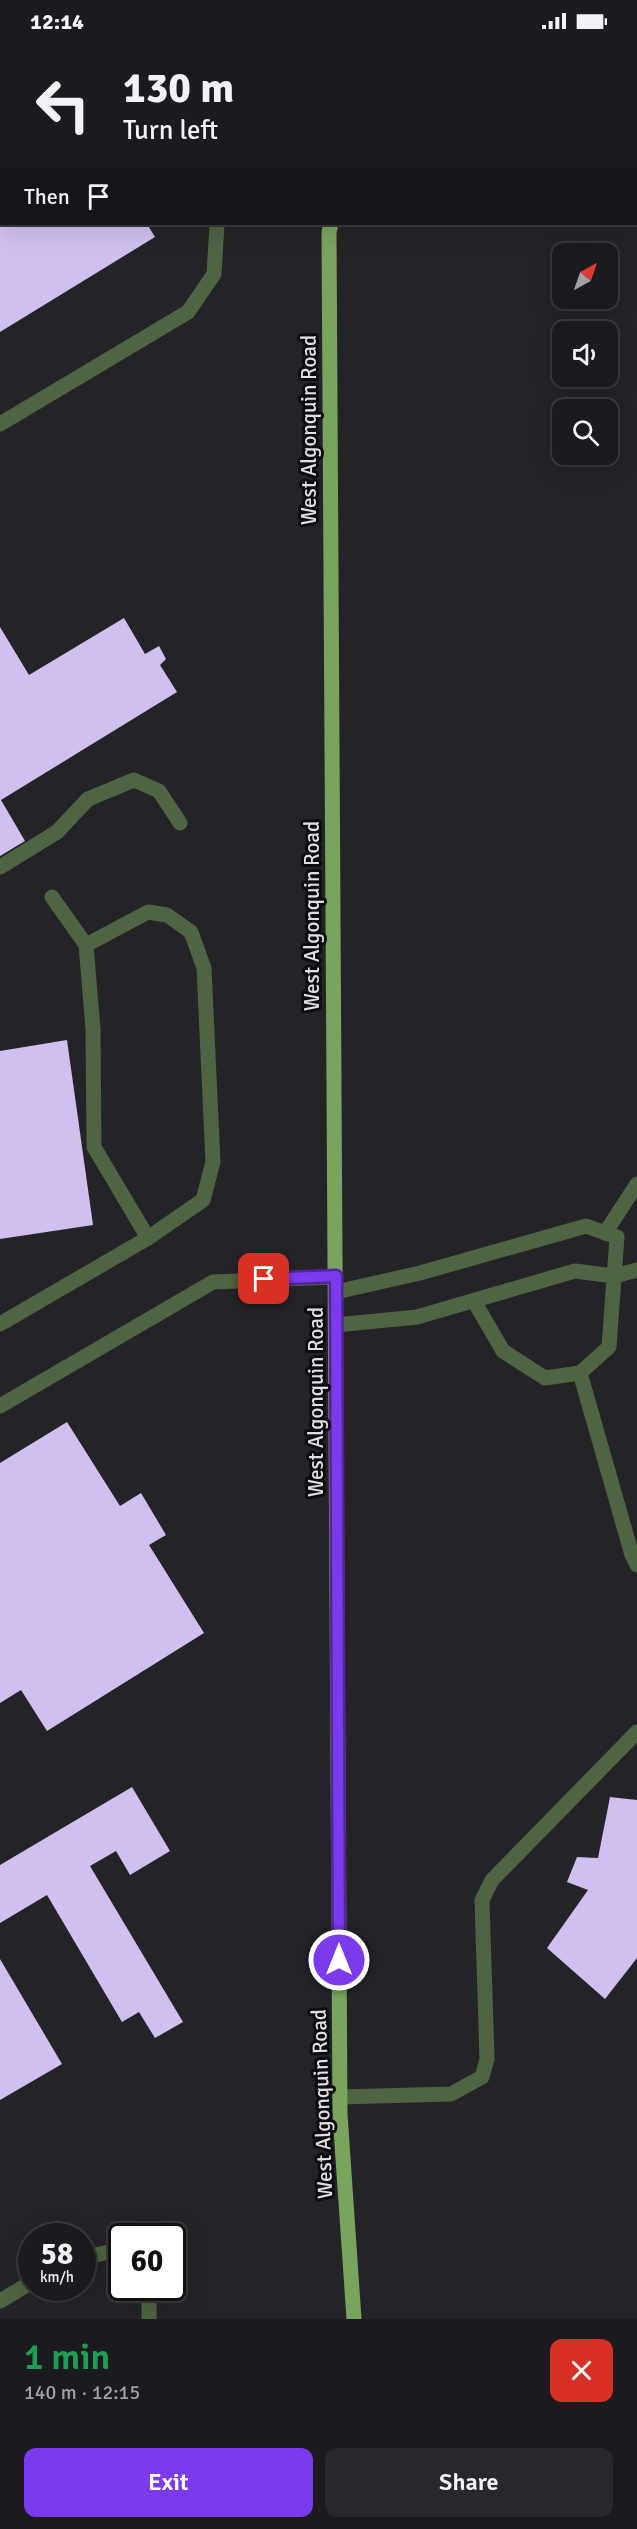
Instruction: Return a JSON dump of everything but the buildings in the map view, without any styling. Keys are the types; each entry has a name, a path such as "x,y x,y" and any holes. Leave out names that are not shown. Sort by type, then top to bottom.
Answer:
{"main road":[{"name":"West Algonquin Road","path":"328,226 340,2097 354,2319"}],"lane":[{"path":"0,423 188,312 214,274 218,225"},
{"path":"0,867 57,832 88,799 134,780 159,790 180,823"},
{"path":"52,897 86,945 93,1029 94,1147 148,1238"},
{"path":"0,1324 148,1238 203,1200 213,1162 204,969 191,932 167,915 148,912 86,945"},
{"path":"474,1301 503,1351 545,1378 580,1373 609,1347 614,1276 611,1235 637,1184"},
{"path":"336,1292 420,1273 586,1226 611,1235"},
{"path":"336,1325 417,1317 575,1271 614,1276 637,1270"},
{"path":"0,1406 213,1282 336,1276"},
{"path":"580,1373 632,1555 637,1564"},
{"path":"340,2097 451,2094 482,2077 487,2059 482,1900 492,1880 637,1732"},
{"path":"0,2301 18,2290"},
{"path":"149,2301 149,2319"}],"route":[{"path":"264,1279 336,1276 339,1960"}]}
